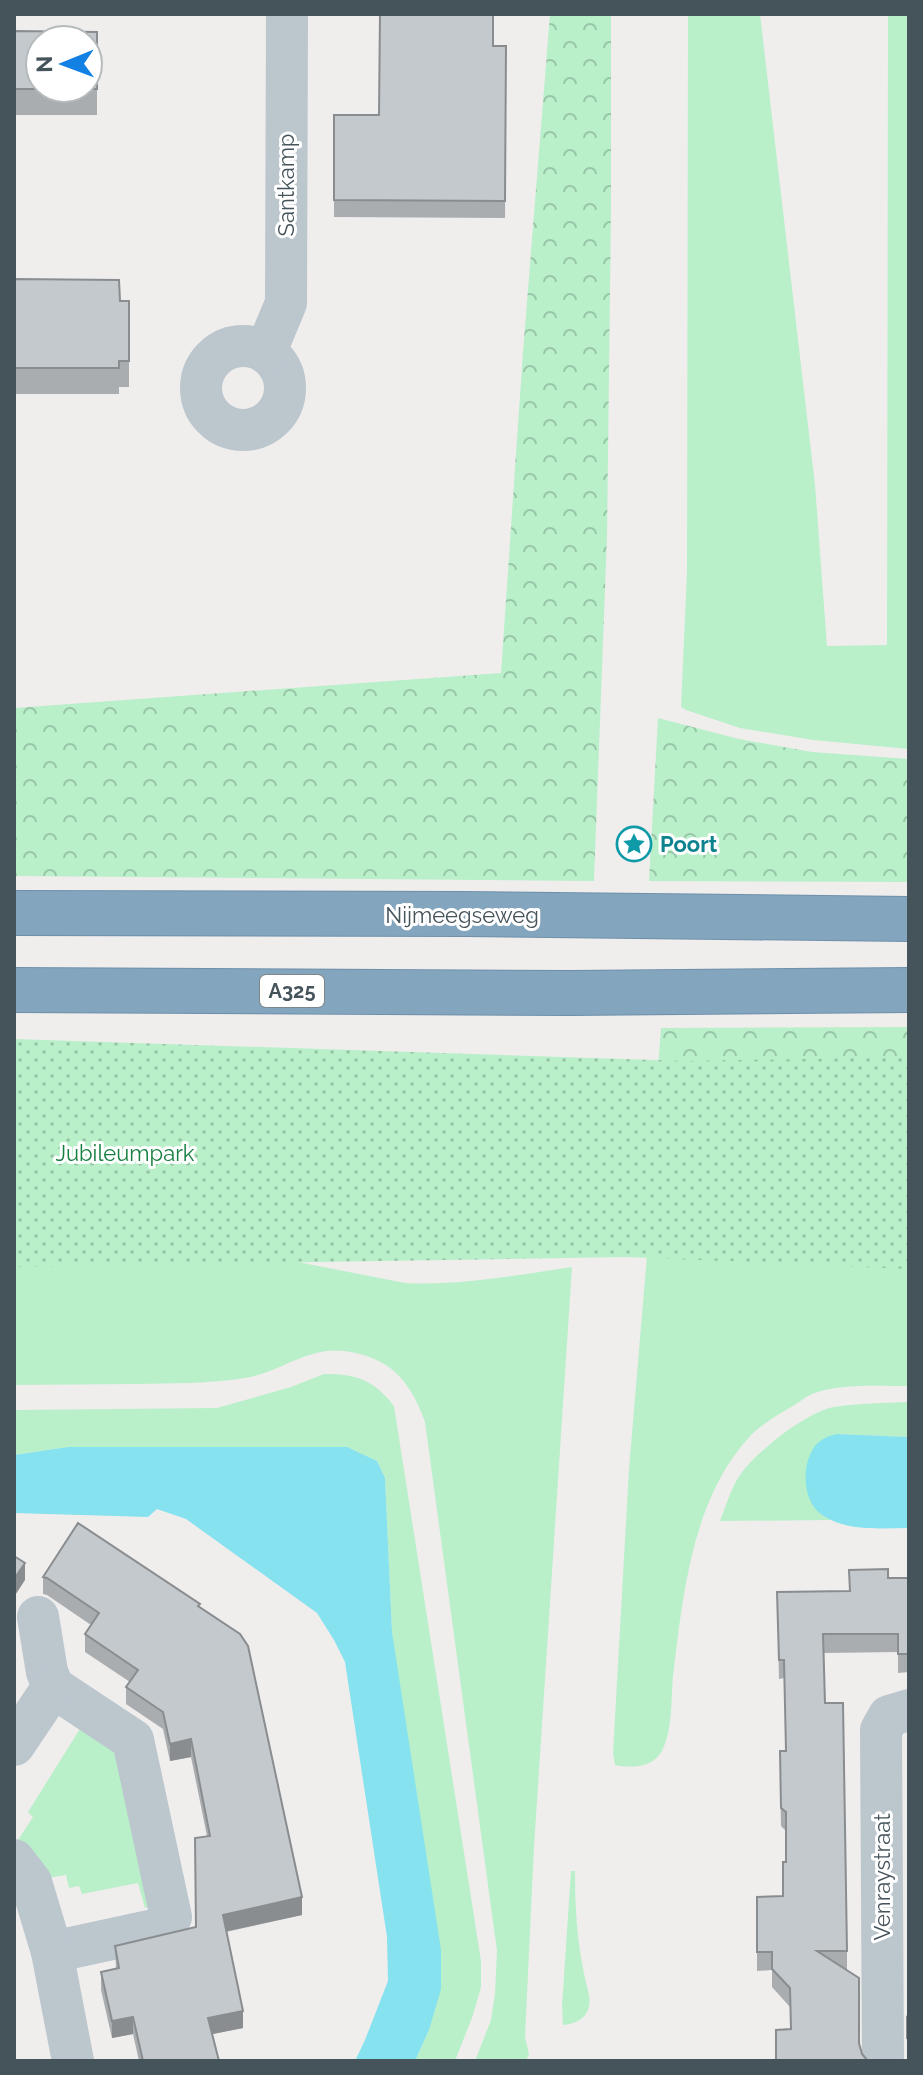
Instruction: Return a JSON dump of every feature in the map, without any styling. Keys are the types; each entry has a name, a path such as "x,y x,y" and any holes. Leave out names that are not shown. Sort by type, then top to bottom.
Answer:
{"highway":[{"name":"Nijmeegseweg","path":"14,913 909,919"},
{"name":"A325","path":"14,990 571,993 909,990"}],"street":[{"name":"Santkamp","path":"266,351 286,303 287,14"},
{"path":"38,1617 47,1672 53,1687 133,1740 171,1917 163,1928 52,1952"},
{"path":"14,1745 53,1687"},
{"name":"Venraystraat","path":"883,2061 881,1730 889,1716 909,1710"},
{"path":"14,1860 31,1882 52,1952 73,2061"}],"green space":[{"path":"550,14 611,14 607,536 594,881 14,876 14,708 501,673"},
{"path":"688,14 760,14 815,485 827,646 887,645 888,14 909,14 909,749 813,740 740,728 681,707 687,572"},
{"path":"658,718 739,739 812,752 909,759 909,882 649,881"},
{"path":"909,1027 909,1167 647,1213 661,1028"},
{"name":"Jubileumpark","path":"14,1039 685,1061 909,1057 909,1269 626,1257 14,1267"},
{"path":"909,1232 909,1386 847,1387 812,1394 760,1427 731,1460 715,1488 694,1548 681,1613 669,1727 664,1746 651,1762 633,1767 615,1765 613,1753 629,1469 647,1255"},
{"path":"216,1246 405,1283 468,1281 572,1267 534,1847 525,2037 529,2054 526,2061 475,2061 491,2020 497,1951 425,1422 405,1383 386,1365 374,1359 331,1351 318,1352 257,1375 231,1380 14,1385 14,1252"},
{"path":"324,1374 364,1380 394,1406 481,1961 481,1987 455,2061 415,2061 429,2030 392,1632 385,1478 377,1461 346,1447 68,1447 14,1455 14,1410 217,1408"},
{"path":"909,1402 909,1437 837,1434 820,1514 832,1520 720,1521 731,1491 747,1466 769,1445 810,1416 834,1407"},
{"path":"83,1724 121,1746 154,1906 145,1908 138,1883 82,1894 79,1886 69,1888 66,1875 47,1878 32,1852 18,1840 33,1817 28,1812"},
{"path":"571,1871 575,1871 578,1938 590,2002 581,2019 563,2025 562,2006"}],"water":[{"path":"837,1434 909,1437 909,1528 853,1527 832,1520 815,1509 807,1492 807,1463 817,1444"},
{"path":"68,1447 347,1447 377,1461 385,1478 392,1632 441,1950 441,1989 429,2030 415,2061 355,2061 388,1981 387,1937 345,1662 334,1640 317,1613 186,1519 157,1509 148,1517 14,1513 14,1455"}],"building":[{"path":"380,14 493,14 493,46 506,46 505,201 334,200 334,115 379,115"},
{"path":"14,31 24,31 24,89 14,89"},
{"path":"14,279 119,280 120,301 129,301 129,361 119,361 119,368 14,368"},
{"path":"78,1523 200,1604 198,1606 240,1634 248,1646 302,1897 223,1915 243,2011 208,2018 219,2061 143,2061 133,2017 112,2021 101,1972 119,1968 115,1946 196,1927 195,1838 210,1836 191,1739 170,1744 163,1712 126,1687 138,1670 85,1634 99,1613 43,1577"},
{"path":"14,1556 25,1563 14,1579"},
{"path":"888,1569 888,1578 909,1578 909,1654 898,1654 898,1634 823,1634 825,1703 843,1703 847,1951 817,1951 859,1978 859,2043 868,2061 776,2061 776,2030 791,2029 790,1988 772,1969 772,1952 757,1952 757,1897 783,1896 783,1862 786,1862 786,1812 781,1808 780,1751 786,1751 784,1660 779,1660 777,1592 850,1591 849,1570"}],"place":[{"name":"Poort","path":"634,844"}]}
